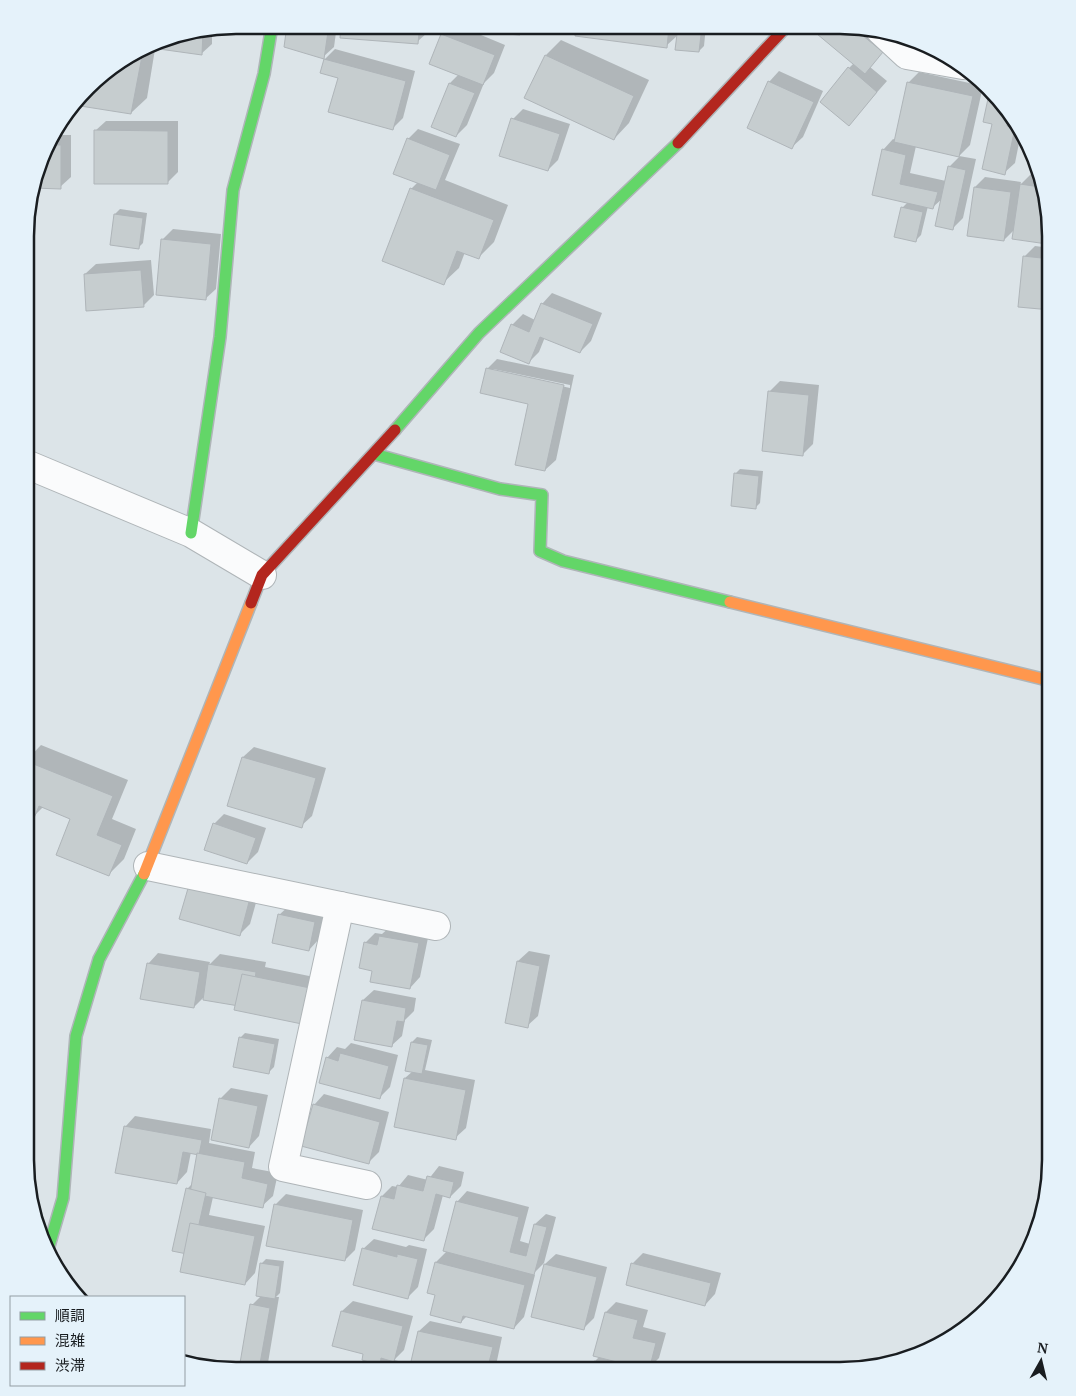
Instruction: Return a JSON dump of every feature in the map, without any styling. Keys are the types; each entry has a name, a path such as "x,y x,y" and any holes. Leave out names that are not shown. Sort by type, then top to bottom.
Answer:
{"street":[{"path":"191,533 220,337 232,190 264,74 271,34"},
{"path":"50,1241 63,1198 76,1036 99,959 148,866 262,575 374,454 479,333 692,130 780,34"},
{"path":"891,41 907,56 942,62"},
{"path":"374,454 500,490 542,495 540,552 563,561 1042,679"},
{"path":"34,467 191,533 262,575"},
{"path":"148,866 436,926"},
{"path":"340,906 283,1166 367,1185"}],"building":[{"path":"286,34 328,34 324,59 284,47"},
{"path":"340,34 419,34 418,44 340,38"},
{"path":"441,34 495,55 483,85 429,64"},
{"path":"575,34 668,34 667,48 575,36"},
{"path":"677,34 701,34 699,52 675,50"},
{"path":"817,34 861,35 883,52 865,74"},
{"path":"203,36 202,55 159,49 171,44"},
{"path":"545,55 634,96 614,140 524,98"},
{"path":"142,57 131,114 81,106 113,75"},
{"path":"324,59 406,81 393,130 328,112 338,78 320,73"},
{"path":"848,67 877,92 849,126 820,102"},
{"path":"768,81 814,102 792,149 747,128"},
{"path":"907,82 973,96 959,157 894,142"},
{"path":"449,83 475,93 456,137 431,127"},
{"path":"988,98 1001,113 1008,123 1007,126 1010,127 1014,133 1005,175 982,169 992,124 983,122"},
{"path":"511,118 560,134 548,171 499,156"},
{"path":"94,130 168,131 168,184 94,184"},
{"path":"407,138 450,155 436,190 393,174"},
{"path":"56,145 61,145 61,189 40,188 44,171"},
{"path":"882,149 906,155 900,184 938,192 933,209 872,195"},
{"path":"948,166 966,170 953,230 935,226"},
{"path":"1020,184 1036,186 1041,209 1042,243 1012,239"},
{"path":"974,187 1011,192 1004,241 967,236"},
{"path":"410,188 494,220 479,259 457,251 444,285 382,261"},
{"path":"901,207 923,212 916,242 894,237"},
{"path":"114,214 143,218 139,249 110,245"},
{"path":"161,239 211,244 206,300 156,295"},
{"path":"1023,256 1042,258 1042,309 1018,307"},
{"path":"141,270 144,307 86,311 84,274"},
{"path":"541,303 593,324 580,353 540,337 529,364 500,352 511,324 529,332"},
{"path":"486,368 564,385 545,471 515,465 528,404 480,393"},
{"path":"768,391 809,395 803,456 762,451"},
{"path":"734,473 759,476 756,509 731,506"},
{"path":"242,757 316,778 302,828 227,806"},
{"path":"34,764 113,796 97,835 122,845 109,876 56,855 70,819 39,806 34,818"},
{"path":"213,823 256,838 247,864 204,850"},
{"path":"189,885 249,902 240,936 179,919"},
{"path":"278,914 315,922 309,951 272,943"},
{"path":"379,936 419,943 410,989 370,982 372,971 359,968 364,942 377,945"},
{"path":"517,961 540,966 528,1028 505,1023"},
{"path":"147,963 200,972 194,1008 140,999"},
{"path":"208,964 256,972 251,1008 203,1000"},
{"path":"242,974 310,988 302,1024 234,1010"},
{"path":"362,1000 406,1008 404,1022 397,1021 392,1047 354,1040"},
{"path":"239,1037 275,1044 269,1074 233,1067"},
{"path":"411,1042 428,1045 422,1074 405,1071"},
{"path":"340,1053 389,1066 380,1099 319,1083 326,1057 338,1061"},
{"path":"404,1078 466,1090 456,1140 394,1127"},
{"path":"219,1098 258,1106 249,1148 211,1140"},
{"path":"313,1104 380,1122 369,1164 301,1146"},
{"path":"124,1126 202,1140 199,1155 183,1152 177,1184 115,1173"},
{"path":"197,1153 245,1162 242,1178 268,1184 263,1208 190,1193"},
{"path":"427,1176 454,1182 450,1198 436,1194 424,1241 372,1229 381,1196 394,1199 397,1185 423,1191"},
{"path":"186,1188 206,1193 192,1255 172,1251"},
{"path":"456,1201 519,1217 510,1252 526,1256 534,1224 547,1227 534,1275 443,1251"},
{"path":"274,1204 353,1220 345,1261 266,1246"},
{"path":"190,1223 255,1236 245,1285 180,1272"},
{"path":"362,1248 397,1257 397,1254 418,1259 408,1299 353,1285"},
{"path":"435,1262 525,1285 514,1329 463,1316 461,1323 430,1315 435,1295 427,1293"},
{"path":"260,1263 280,1266 275,1299 256,1296"},
{"path":"631,1263 711,1283 705,1306 626,1285"},
{"path":"544,1264 597,1277 584,1330 531,1317"},
{"path":"250,1304 270,1308 260,1362 240,1362"},
{"path":"341,1311 403,1326 394,1362 381,1358 380,1362 369,1362 362,1360 363,1354 332,1346"},
{"path":"605,1312 638,1320 633,1338 656,1343 651,1362 617,1362 593,1356"},
{"path":"418,1331 493,1347 489,1362 411,1362"}],"traffic: fast":[{"path":"191,533 220,337 233,190 264,74 271,34"},
{"path":"395,430 479,333 678,143"},
{"path":"374,454 500,489 542,495 540,551 563,561 730,602"},
{"path":"50,1241 63,1198 76,1036 99,959 144,874"}],"traffic: slow":[{"path":"730,602 1042,679"},
{"path":"144,874 251,603"}],"traffic: jam":[{"path":"678,143 779,34"},
{"path":"251,603 262,575 395,430"}]}
